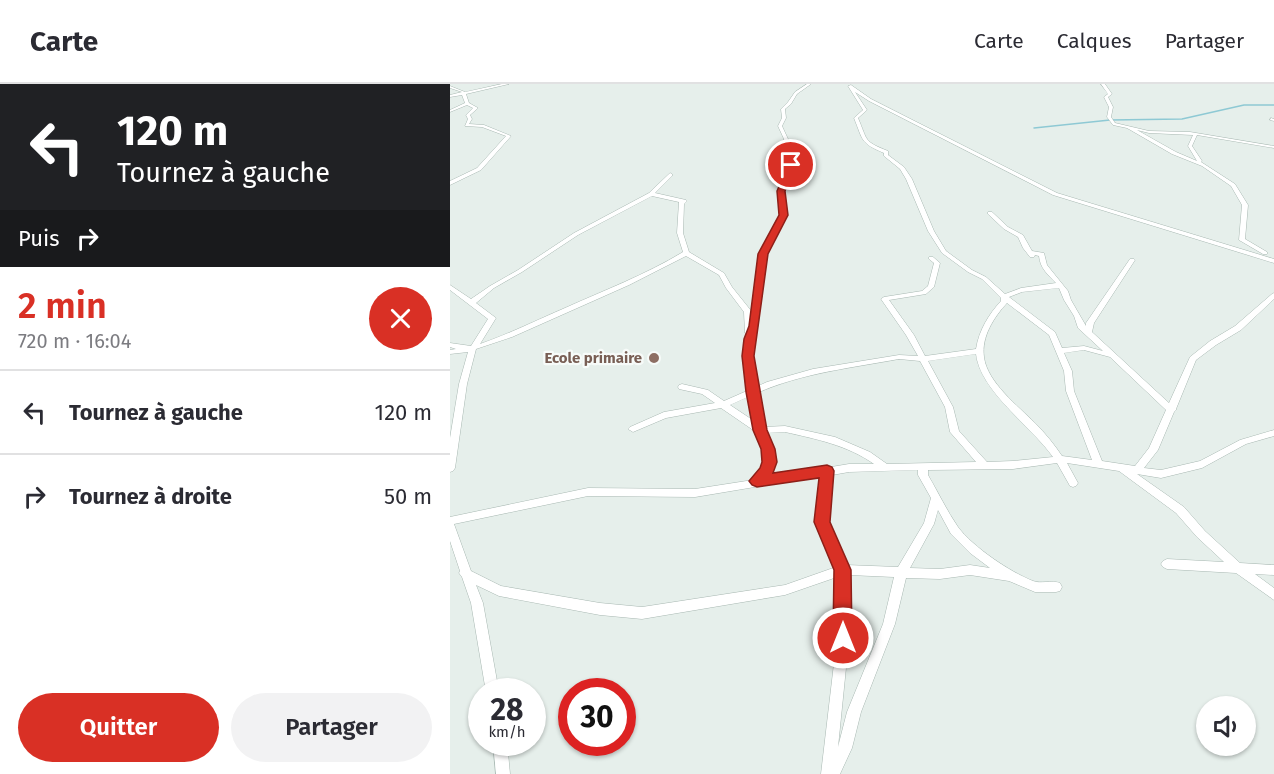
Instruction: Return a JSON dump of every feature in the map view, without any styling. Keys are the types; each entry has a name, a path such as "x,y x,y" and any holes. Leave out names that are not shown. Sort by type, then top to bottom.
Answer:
{"street":[{"path":"450,96 507,84"},
{"path":"757,481 770,462 768,449 760,430 753,392 748,356 750,339 765,247 783,215 781,191 786,176 791,170 788,156 790,150 785,145 786,139 780,126 784,118 783,109 796,93 809,84"},
{"path":"1103,84 1110,94 1106,97 1110,100 1110,120 1114,124 1129,128 1195,134 1274,147"},
{"path":"849,85 870,100 1055,194 1274,258"},
{"path":"849,85 866,110 856,118 861,137 867,145 886,152 886,155 902,168 931,231 944,252 984,278 1004,297 1052,334 1068,371 1070,391 1098,464"},
{"path":"450,87 463,91 462,94 468,104 476,108 468,115 470,119 466,125 483,126 509,136 480,169 450,183"},
{"path":"450,111 468,104"},
{"path":"1129,128 1174,153 1204,165 1233,185 1245,205 1242,240 1274,258"},
{"path":"1195,134 1190,146 1204,165"},
{"path":"472,302 576,234 651,194 670,175"},
{"path":"651,194 684,201 681,204 680,233 686,253 722,274 729,288 748,312 750,339"},
{"path":"990,213 1006,228 1021,236 1030,253 1042,254 1041,258 1048,272 1065,291 1081,326 1172,410"},
{"path":"450,352 472,350 656,272 686,253"},
{"path":"931,258 937,263 931,287 924,293 884,299 910,335 949,407 956,432 984,465"},
{"path":"1088,332 1090,324 1132,260"},
{"path":"1004,297 1020,290 1059,285"},
{"path":"450,287 492,318 472,350 463,384 450,468"},
{"path":"742,302 760,288"},
{"path":"1137,470 1153,450 1193,359 1213,343 1238,328 1274,295"},
{"path":"1004,297 1005,301 994,314 985,332 980,351 981,364 1002,395 1041,434 1061,459 1073,483"},
{"path":"450,345 472,350"},
{"path":"1059,351 1084,348 1112,356"},
{"path":"633,429 663,416 725,404 783,379 813,372 899,357 922,359 980,351"},
{"path":"682,387 705,392 760,430 785,429 835,440 867,454 885,467"},
{"path":"450,521 588,492 695,492 827,471 885,467 1013,465 1061,459 1161,474 1202,464 1243,442 1274,433"},
{"path":"923,466 923,475 955,531 974,550 1010,576 1035,587 1056,587"},
{"path":"1121,468 1180,510 1201,534 1238,568 1274,595"},
{"path":"827,471 822,522 843,570 843,638 830,774"},
{"path":"830,774 845,748 854,712 889,624 901,573 929,524 936,499"},
{"path":"450,526 453,549 477,603 490,678"},
{"path":"1167,564 1274,570"},
{"path":"465,573 499,591 600,609 642,613 785,590 843,570 940,574 970,570 1010,576"},
{"path":"501,756 503,774"}],"waterway":[{"path":"1034,128 1110,120 1182,119 1244,105 1274,105"}],"place":[{"name":"Ecole primaire","path":"654,358"}],"route":[{"path":"791,165 781,191 783,215 763,254 759,277 760,288 748,356 760,430 768,449 770,462 757,481 827,471 822,522 843,570 843,638"}]}
